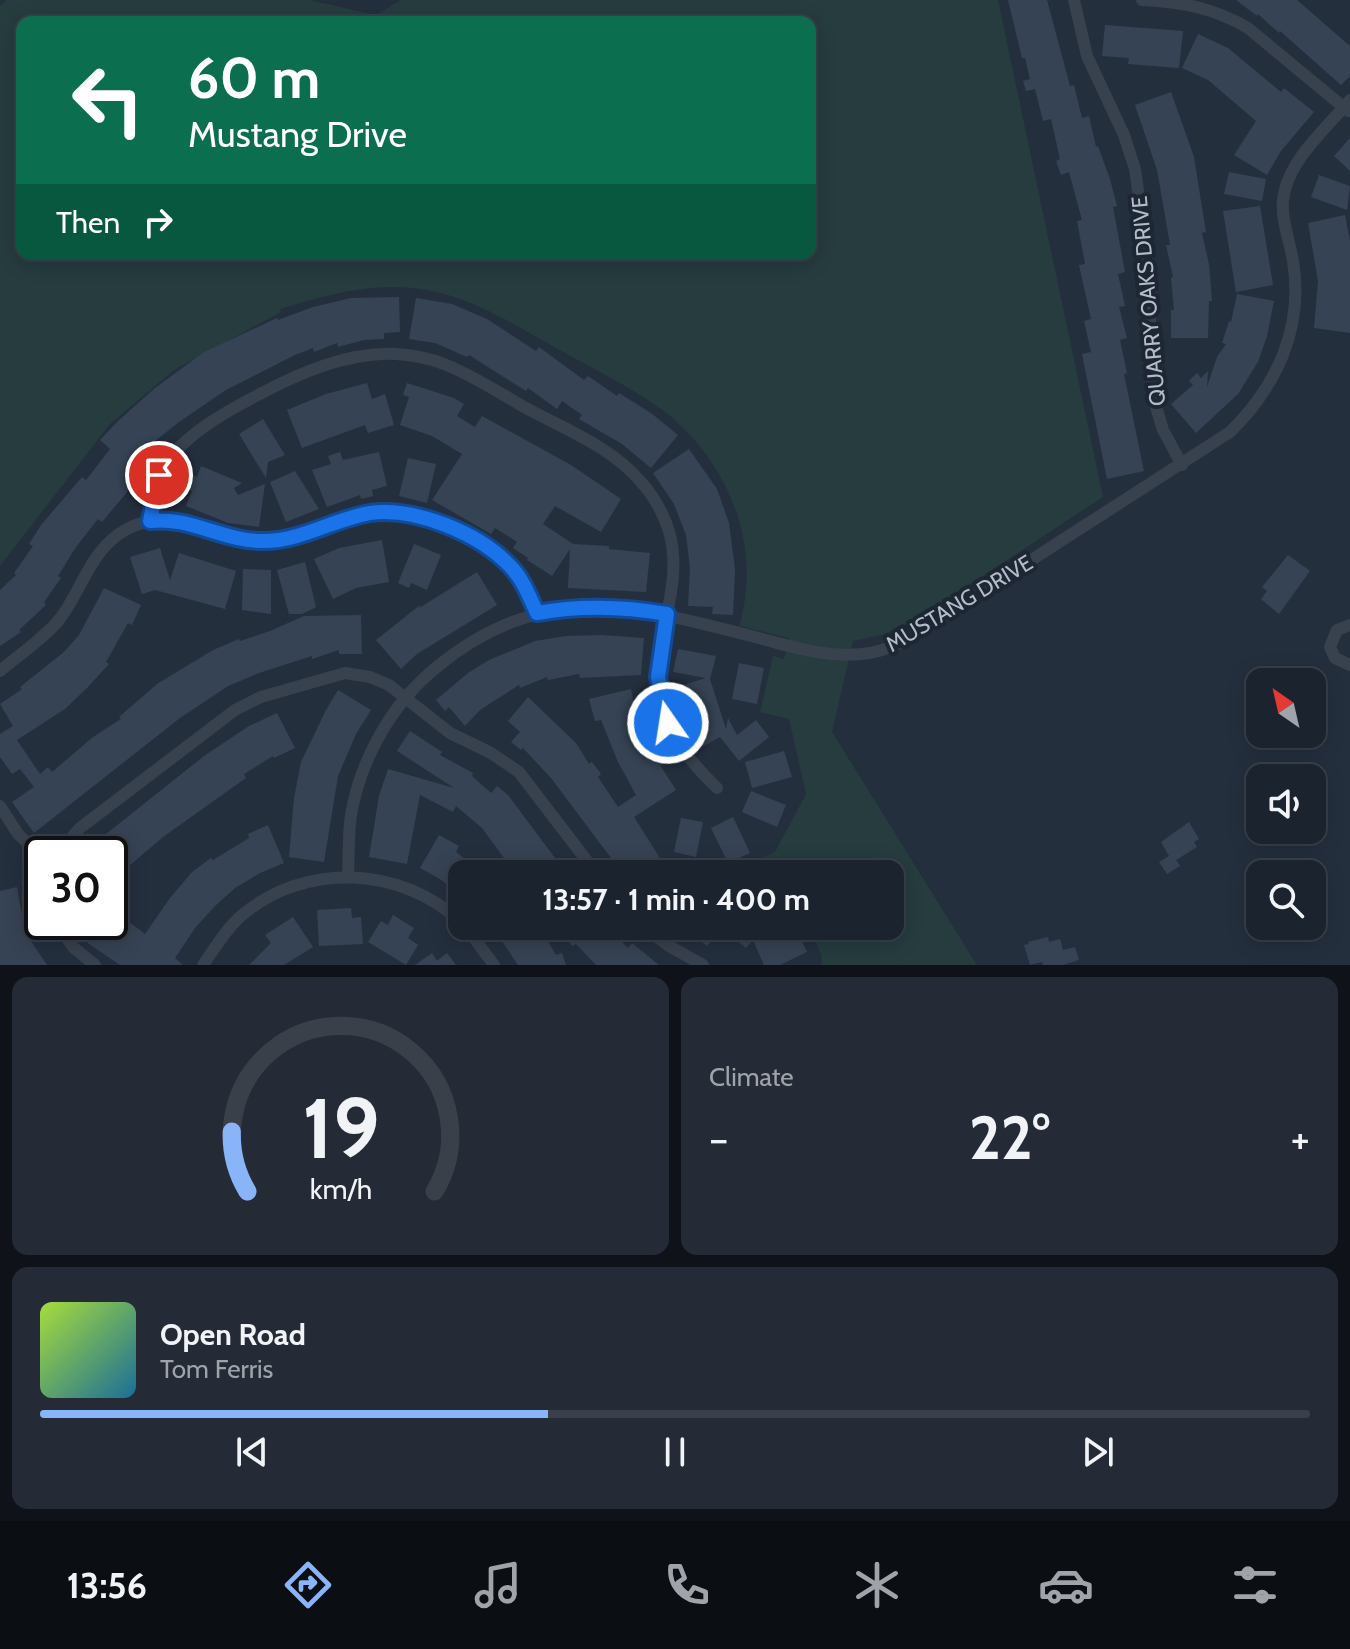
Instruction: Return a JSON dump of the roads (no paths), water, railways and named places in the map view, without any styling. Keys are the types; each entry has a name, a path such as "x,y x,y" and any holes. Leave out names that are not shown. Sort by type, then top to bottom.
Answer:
{"street":[{"name":"QUARRY OAKS DRIVE","path":"1074,0 1087,56 1124,135 1135,169 1151,293 1149,358 1154,400 1163,430 1182,465"},
{"path":"1142,0 1198,6 1232,19 1248,28 1348,107"},
{"name":"MUSTANG DRIVE","path":"348,876 351,816 372,750 405,696 465,644 537,613 614,607 667,614 818,652 876,652 908,639 929,626 1230,432 1254,407 1276,374 1290,337 1296,299 1283,200 1291,173 1348,107"},
{"path":"150,521 159,475 166,464 194,436 239,405 290,379 337,362 380,354 419,357 457,369 614,457 641,481 664,518 672,544 674,571 658,663 660,691 668,723 684,752 717,788"},
{"path":"0,671 51,629 69,605 94,557 105,546 127,529 150,521 180,521 232,538 266,541 297,536 369,513 419,516 451,527 500,557 519,577 537,613"},
{"path":"1350,625 1337,630 1330,647 1335,658 1350,665"},
{"path":"73,836 247,703 345,673 370,677 405,696 450,733 491,753 519,772 586,860"},
{"path":"0,806 24,840"},
{"path":"203,965 229,928 255,906 292,887 348,876 409,889 438,903 448,912"},
{"path":"68,940 95,965"},
{"path":"475,940 494,965"},
{"path":"661,940 703,965"}]}
